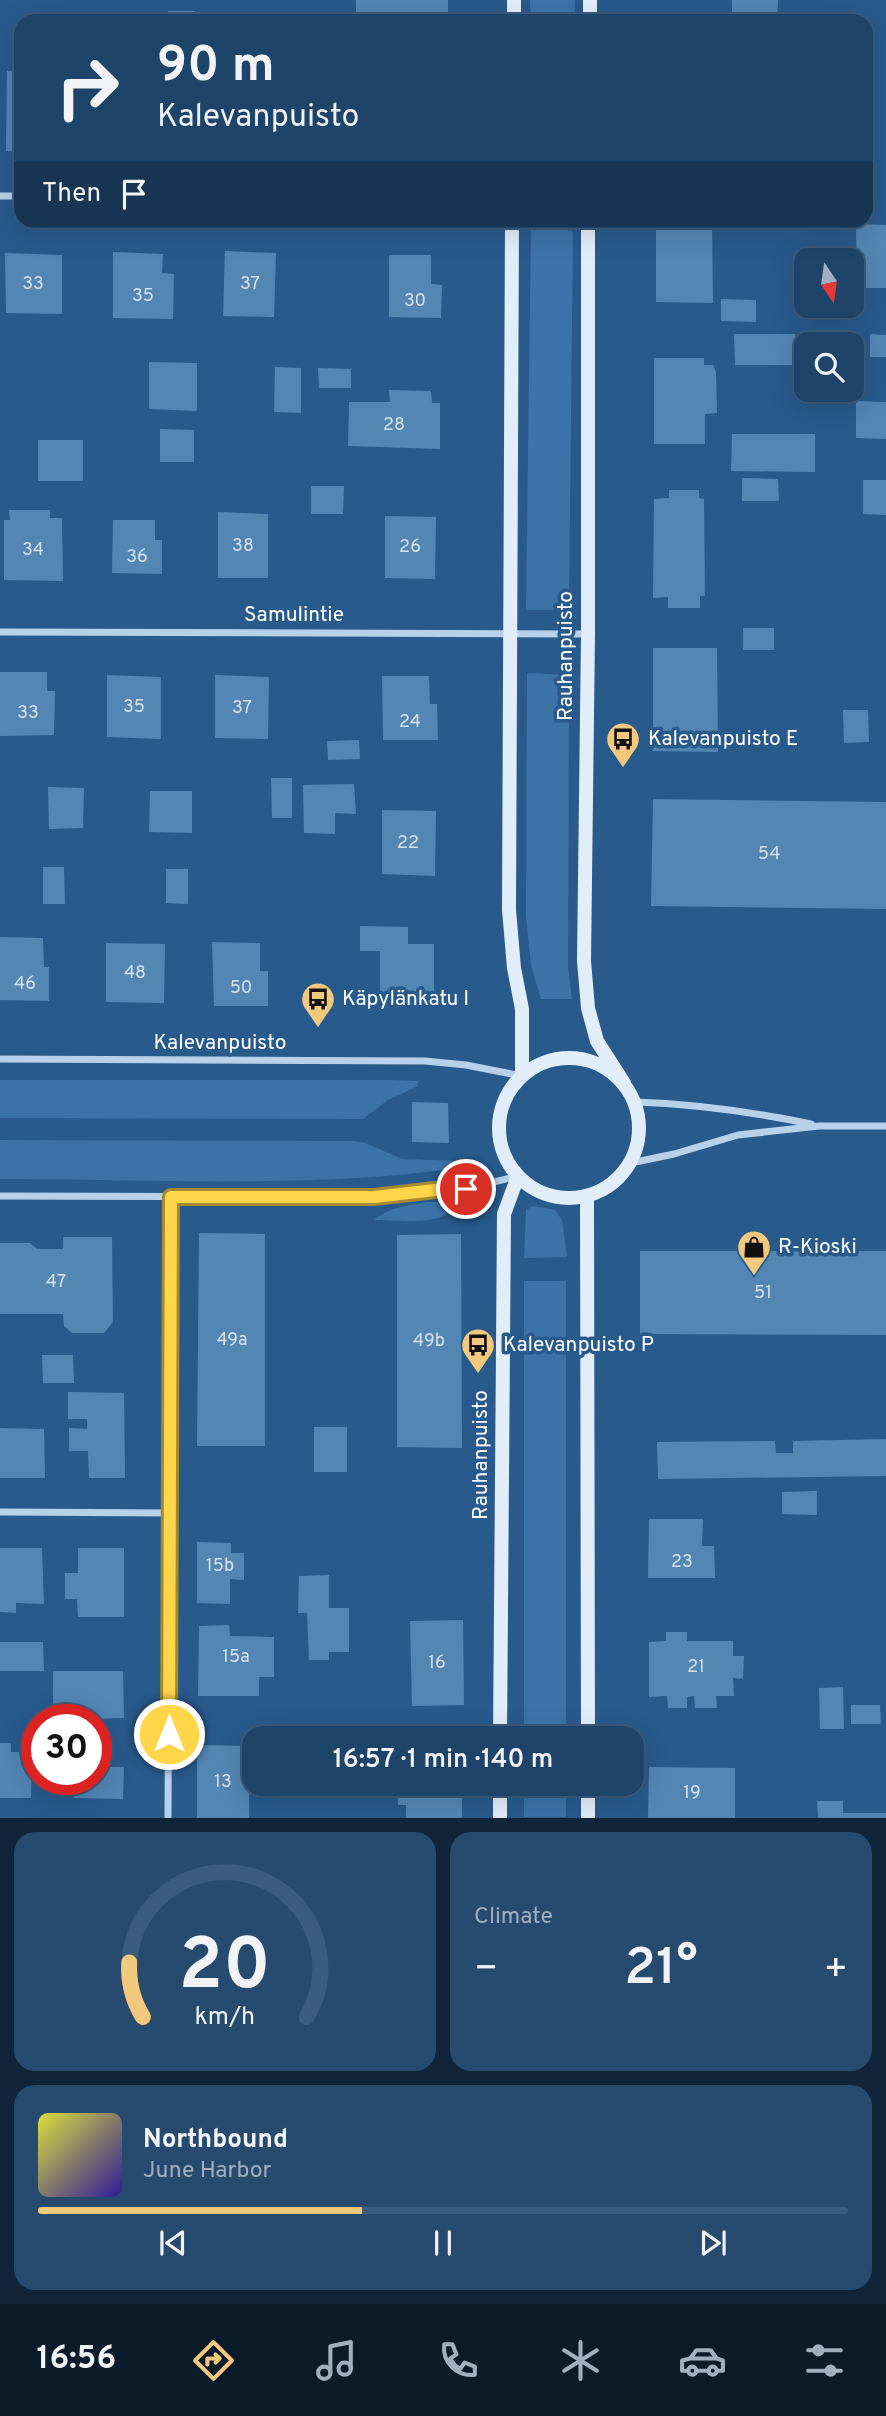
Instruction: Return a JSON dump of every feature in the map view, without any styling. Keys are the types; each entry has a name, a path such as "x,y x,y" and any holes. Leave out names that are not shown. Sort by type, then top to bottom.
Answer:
{"main road":[{"path":"512,228 509,910 514,968 522,1009 522,1076"},
{"name":"Rauhanpuisto","path":"588,228 588,634 584,961 588,1008 597,1041 624,1083"},
{"path":"563,1058 586,1059 607,1069 624,1083 635,1102 640,1132 631,1163 621,1176 606,1188 587,1196 567,1199 547,1195 518,1176 505,1158 499,1136 500,1114 508,1093 522,1076 541,1064 563,1058"},
{"name":"Rauhanpuisto","path":"500,1726 503,1214 518,1176"},
{"path":"587,1196 587,1726"},
{"path":"500,1796 500,1818"},
{"path":"588,1796 588,1818"}],"street":[{"name":"Samulintie","path":"0,632 588,634"},
{"name":"Kalevanpuisto","path":"0,1059 425,1061 466,1065 522,1076"},
{"path":"635,1102 675,1103 758,1113 819,1126"},
{"path":"631,1163 674,1154 738,1135 819,1126 886,1126"},
{"path":"0,1196 374,1197 466,1189 518,1176"},
{"path":"168,1818 171,1197"},
{"path":"0,1512 171,1513"}],"shaded area":[{"path":"530,0 575,0 574,14 531,14"},
{"path":"531,228 568,228 573,232 569,602 559,610 526,610"},
{"path":"527,673 569,675 568,967 572,999 541,999 531,966 526,916"},
{"path":"0,1080 392,1080 418,1081 418,1086 388,1100 363,1119 0,1118"},
{"path":"0,1140 354,1141 402,1159 459,1161 459,1168 402,1175 288,1181 0,1179"},
{"path":"426,1202 456,1202 443,1216 433,1219 374,1220 392,1210"},
{"path":"533,1206 555,1210 562,1220 567,1257 524,1258 526,1210"},
{"path":"524,1281 566,1281 566,1726 524,1726"},
{"path":"524,1796 566,1796 566,1817 524,1817"}],"building":[{"path":"356,0 448,0 448,14 356,14"},
{"path":"732,0 778,0 777,14 732,14"},
{"path":"168,11 195,11 195,14 168,14"},
{"path":"7,71 14,71 14,151 6,151"},
{"path":"886,225 886,288 864,288 864,248 856,248 856,228"},
{"path":"656,228 712,228 713,303 656,302"},
{"path":"225,251 276,253 274,317 223,316"},
{"path":"113,252 163,254 162,273 174,274 173,319 113,318"},
{"path":"5,253 62,255 62,314 6,313"},
{"path":"389,255 431,255 431,284 442,285 441,318 389,317"},
{"path":"721,299 756,300 756,322 721,321"},
{"path":"734,334 794,334 794,365 735,365"},
{"path":"870,334 886,335 886,357 870,357"},
{"path":"654,358 704,358 704,365 713,365 716,372 717,413 705,414 705,444 654,444"},
{"path":"149,362 197,363 197,411 149,409"},
{"path":"275,367 301,368 301,413 274,412"},
{"path":"318,368 351,369 351,388 319,388"},
{"path":"389,390 431,391 432,403 440,403 440,449 348,446 349,402 390,402"},
{"path":"856,402 886,402 886,439 856,438"},
{"path":"160,429 194,430 194,462 160,462"},
{"path":"732,434 815,434 815,472 731,471"},
{"path":"38,440 83,440 83,481 38,481"},
{"path":"742,478 778,479 779,501 742,501"},
{"path":"863,480 886,480 886,515 863,514"},
{"path":"311,486 344,486 343,514 311,514"},
{"path":"669,490 699,490 699,498 704,499 705,596 700,596 700,608 668,608 668,597 653,598 654,499 669,498"},
{"path":"9,510 50,510 50,518 62,518 63,581 4,580 4,520 10,520"},
{"path":"218,512 268,514 268,578 218,578"},
{"path":"385,516 436,517 435,579 385,578"},
{"path":"113,520 155,520 155,540 162,540 162,574 112,573"},
{"path":"743,628 774,628 774,650 743,650"},
{"path":"653,648 717,648 718,752 653,751"},
{"path":"0,672 47,672 47,691 55,691 54,735 0,736"},
{"path":"107,675 161,677 161,739 107,737"},
{"path":"215,675 269,677 268,739 215,738"},
{"path":"382,676 429,676 430,704 437,704 438,740 383,740"},
{"path":"843,710 868,710 869,742 844,743"},
{"path":"359,740 360,759 328,760 327,741"},
{"path":"271,778 292,778 292,818 272,818"},
{"path":"354,784 356,814 335,813 335,834 304,833 303,785"},
{"path":"48,787 84,788 83,828 49,829"},
{"path":"150,791 192,791 192,833 149,832"},
{"path":"653,799 886,802 886,909 651,906"},
{"path":"382,810 436,811 435,876 382,874"},
{"path":"43,867 64,867 65,904 43,904"},
{"path":"166,869 188,869 188,904 166,903"},
{"path":"360,926 408,927 408,944 434,944 434,1008 380,1008 380,951 360,951"},
{"path":"0,937 43,938 44,967 49,967 49,1001 0,1000"},
{"path":"212,942 260,943 260,971 268,971 268,1006 214,1006"},
{"path":"106,943 165,944 164,1003 106,1002"},
{"path":"412,1102 448,1103 449,1143 412,1142"},
{"path":"199,1233 265,1234 265,1446 197,1446"},
{"path":"461,1234 462,1448 397,1447 397,1235"},
{"path":"63,1237 112,1237 113,1322 104,1333 72,1333 64,1326 63,1314 0,1314 0,1243 30,1243 37,1249 63,1249"},
{"path":"640,1251 886,1251 886,1335 640,1334"},
{"path":"42,1355 73,1355 74,1383 43,1383"},
{"path":"68,1392 124,1393 125,1478 89,1478 88,1451 69,1451 69,1428 87,1429 87,1419 68,1419"},
{"path":"314,1427 347,1427 347,1472 314,1472"},
{"path":"0,1428 44,1429 45,1478 0,1478"},
{"path":"886,1439 886,1476 658,1479 657,1442 775,1441 776,1453 793,1453 793,1441"},
{"path":"817,1491 817,1515 782,1514 782,1492"},
{"path":"649,1519 703,1519 702,1546 714,1546 715,1578 648,1578"},
{"path":"197,1542 231,1543 231,1553 244,1553 244,1580 230,1579 230,1604 197,1603"},
{"path":"0,1548 42,1548 44,1604 16,1603 16,1613 0,1612"},
{"path":"78,1548 124,1548 124,1617 78,1617 77,1599 65,1599 65,1573 78,1573"},
{"path":"329,1575 329,1608 349,1608 349,1652 329,1652 329,1660 309,1660 307,1613 298,1613 299,1576"},
{"path":"463,1620 464,1705 412,1706 410,1621"},
{"path":"229,1625 230,1636 274,1637 274,1677 259,1677 259,1696 198,1696 199,1626"},
{"path":"666,1632 687,1632 687,1641 733,1641 733,1656 744,1656 743,1679 733,1678 734,1696 716,1696 717,1708 695,1708 694,1696 687,1697 687,1708 668,1708 667,1696 649,1697 649,1642 666,1641"},
{"path":"0,1642 43,1642 44,1671 0,1671"},
{"path":"53,1671 123,1671 124,1718 112,1718 112,1704 53,1704"},
{"path":"843,1687 844,1729 820,1729 819,1688"},
{"path":"851,1705 880,1705 881,1724 851,1724"},
{"path":"0,1743 11,1743 11,1752 21,1752 21,1795 31,1795 31,1798 0,1798"},
{"path":"197,1745 242,1746 242,1796 249,1796 249,1818 197,1818"},
{"path":"112,1767 124,1767 123,1799 74,1798 74,1795 112,1795"},
{"path":"649,1767 735,1768 735,1818 648,1818"},
{"path":"398,1796 462,1796 462,1818 406,1818 406,1805 398,1805"},
{"path":"817,1801 843,1801 843,1813 886,1813 886,1818 818,1818"}],"place":[{"name":"Kalevanpuisto E","path":"623,769"},
{"name":"Käpylänkatu I","path":"318,1029"},
{"name":"R-Kioski","path":"754,1277"},
{"name":"Kalevanpuisto P","path":"478,1375"}],"route":[{"path":"169,1734 171,1197 374,1197 466,1189"}]}
